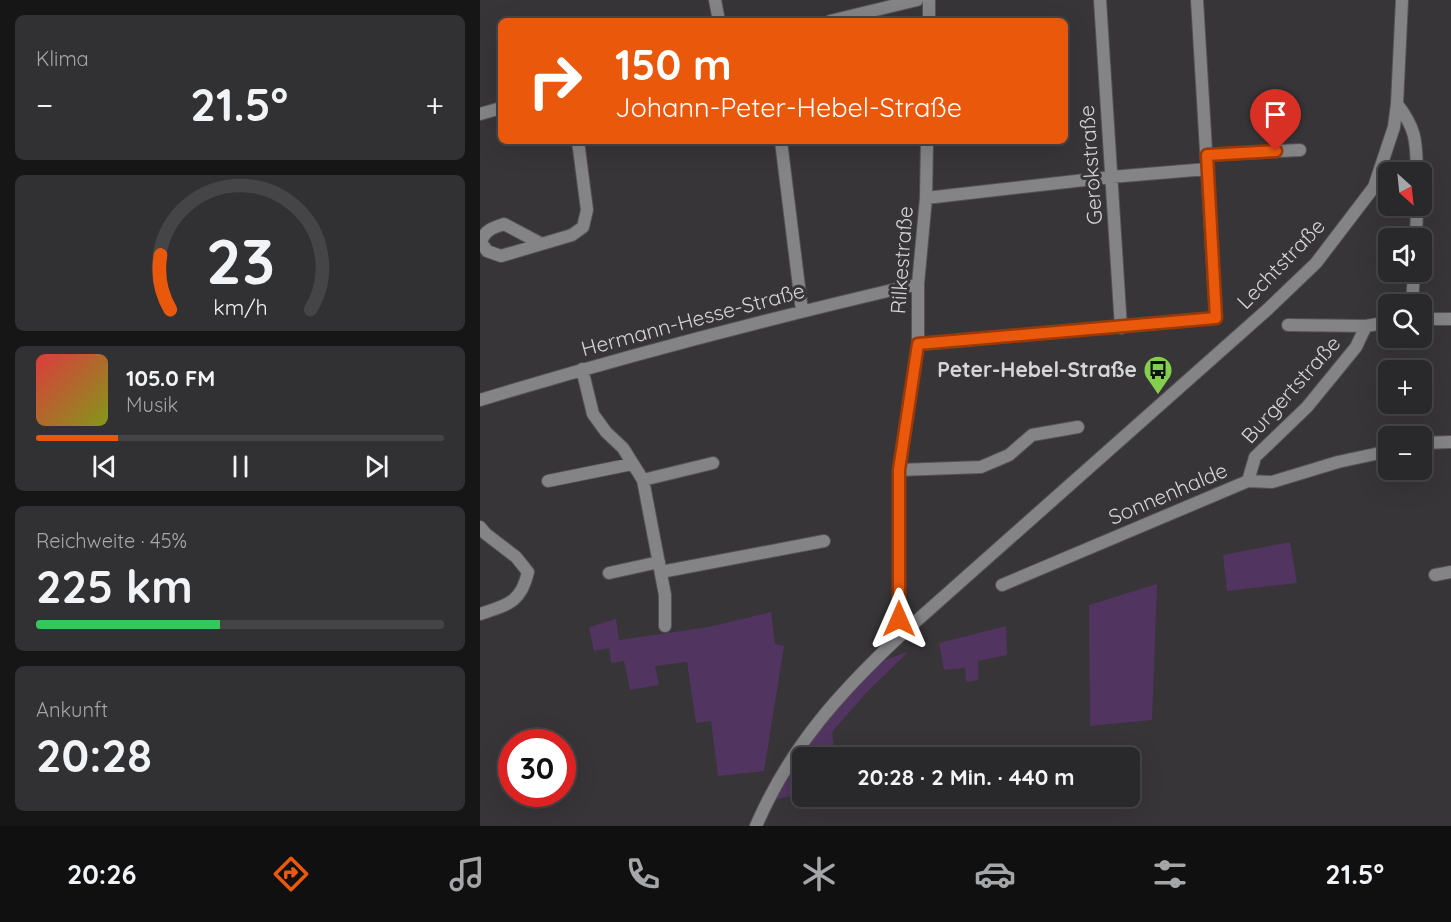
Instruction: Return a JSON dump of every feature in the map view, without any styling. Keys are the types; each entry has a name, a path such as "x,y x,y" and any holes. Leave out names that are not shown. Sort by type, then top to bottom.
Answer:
{"street":[{"path":"715,0 718,18"},
{"path":"842,18 917,0"},
{"path":"928,18 929,0"},
{"name":"Gerokstraße","path":"1100,0 1121,328"},
{"path":"918,344 1216,318 1197,0"},
{"name":"Lechtstraße","path":"756,826 777,782 812,730 856,677 1268,309 1316,263 1374,187 1394,127 1398,105 1402,0"},
{"path":"1398,105 1411,122 1416,142 1417,162"},
{"path":"480,114 498,109"},
{"path":"540,243 572,235 583,227 587,210 578,144"},
{"path":"781,144 802,311"},
{"name":"Rilkestraße","path":"904,632 899,619 899,470 918,344 918,284 926,198 927,144"},
{"path":"1207,155 1300,150"},
{"path":"926,198 1111,177 1207,169"},
{"name":"Hermann-Hesse-Straße","path":"480,400 582,369 802,311 918,284"},
{"path":"1432,319 1451,319"},
{"path":"1288,325 1366,326 1378,324"},
{"name":"Burgertstraße","path":"1248,481 1255,457 1307,407 1356,347 1366,326"},
{"path":"582,369 593,414 606,432 623,448 643,480 665,595 665,626"},
{"path":"899,470 981,467 1009,455 1032,435 1078,427"},
{"path":"1432,443 1451,442"},
{"name":"Sonnenhalde","path":"1002,585 1248,481 1272,482 1378,453"},
{"path":"643,480 713,463"},
{"path":"548,481 632,464"},
{"path":"480,527 516,557 528,572 524,590 507,605 480,614"},
{"path":"609,573 824,541"},
{"path":"1435,575 1451,572"}],"shaded area":[{"path":"1290,542 1297,583 1227,591 1223,555"},
{"path":"1157,584 1152,720 1090,726 1089,605"},
{"path":"771,612 775,644 784,646 764,771 718,776 711,721 696,723 687,662 655,666 659,685 630,690 624,661 611,663 609,648 594,651 589,627 616,619 619,640 709,627"},
{"path":"1006,626 1007,655 978,661 978,680 966,682 965,668 944,670 939,643"},
{"path":"908,652 867,692 832,732 834,747 806,747 815,733 878,662"},
{"path":"792,769 792,796 772,800"}],"place":[{"name":"Peter-Hebel-Straße","path":"1158,396"}],"route":[{"path":"899,619 899,470 918,344 1216,318 1207,155 1276,151"}]}
